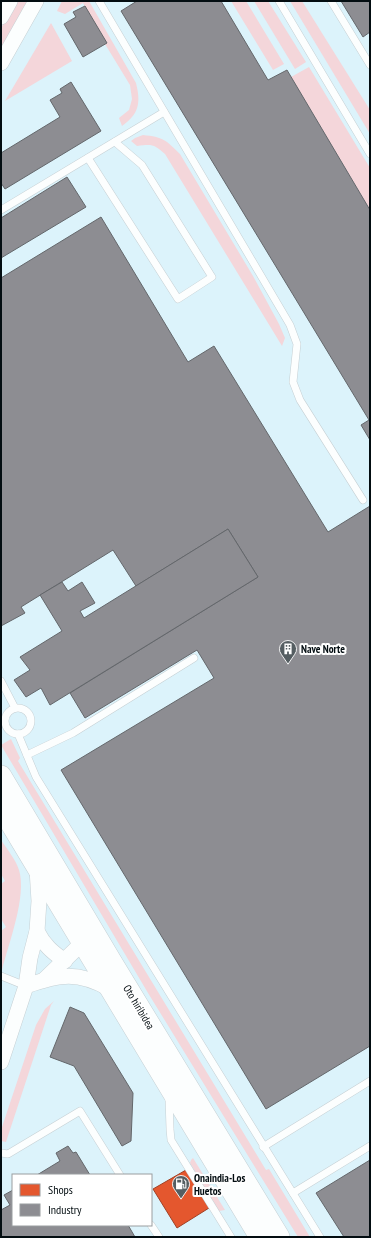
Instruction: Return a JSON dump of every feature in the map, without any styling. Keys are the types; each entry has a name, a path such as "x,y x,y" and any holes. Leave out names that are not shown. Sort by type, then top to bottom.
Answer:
{"street":[{"path":"1,63 36,1"},
{"name":"Oto hiribidea","path":"1,776 86,934 110,989 260,1237"},
{"name":"Oto hiribidea","path":"1,807 37,866 86,934 279,1237"},
{"path":"1,1062 26,986 30,958 37,931 39,901 37,866"},
{"path":"37,931 43,942 50,950 65,961"},
{"path":"45,980 65,961 86,934"},
{"path":"26,986 64,976 91,979 110,989"}],"lane":[{"path":"99,1 290,325 297,344 293,382 300,400 363,500"},
{"path":"279,1 370,154"},
{"path":"331,1 370,65"},
{"path":"1,210 164,112"},
{"path":"88,158 178,299 212,277 142,164 115,142"},
{"path":"27,755 73,733 194,658"},
{"path":"1,681 15,708"},
{"path":"15,708 22,708 28,712 31,719 30,727 25,732 18,734 11,732 4,727 8,712 15,708"},
{"path":"18,734 36,777 263,1147 320,1237"},
{"path":"1,976 26,986"},
{"path":"263,1147 370,1081"},
{"path":"169,1088 171,1140 231,1237"},
{"path":"1,1153 8,1154 80,1111 119,1174"},
{"path":"293,1193 370,1146"},
{"path":"152,1226 159,1237"}],"shaded area":[{"path":"1,1 370,1 370,1237 1,1237"},
{"path":"16,1 32,1 1,55 1,28"},
{"path":"62,1 89,1 136,83 138,90 137,108 128,122 122,126 119,118 129,110 132,99 130,85 105,44 106,43 83,3 65,14 57,11"},
{"path":"231,1 246,1 284,64 273,70"},
{"path":"254,1 268,1 306,62 295,69"},
{"path":"290,1 302,1 370,110 370,134"},
{"path":"51,23 72,61 5,101"},
{"path":"309,67 370,168 370,210 291,77"},
{"path":"143,135 164,140 180,154 253,276 279,324 285,338 282,346 165,154 158,148 150,145 137,146 131,141"},
{"path":"11,739 20,758 18,761 266,1170 269,1169 310,1237 298,1237 148,993 1,745"},
{"path":"1,840 16,862 21,881 19,906 2,970 1,931 6,927 1,919 1,884 5,881 1,874"},
{"path":"54,1001 51,1005 6,1142 1,1141 1,1130 36,1025 45,1009"},
{"path":"193,1158 225,1210 219,1211 190,1163"}],"building: Shops":[{"name":"Onaindia-Los Huetos","path":"186,1170 209,1208 177,1228 153,1189"}],"building: Industry":[{"path":"137,1 221,1 268,80 287,70 370,210 370,440 361,425 369,420 121,11"},
{"path":"341,1 370,1 370,32 363,37"},
{"path":"85,6 107,43 83,57 64,24 76,17 73,12"},
{"path":"71,82 101,131 5,189 1,183 1,153 60,117 50,100 62,93 60,89"},
{"path":"67,177 86,207 1,258 1,218"},
{"name":"Nave Norte","path":"101,217 188,362 214,346 328,532 370,506 370,1046 266,1109 61,770 214,678 197,650 85,718 70,693 258,577 228,529 136,586 113,550 21,607 25,613 1,626 1,278"},
{"path":"228,529 258,577 50,705 41,688 26,697 14,680 30,670 20,657 62,631 40,595 62,582 68,591 82,582 95,603 80,611 84,618"},
{"path":"70,1007 84,1013 133,1093 131,1141 122,1146 74,1066 50,1057"},
{"path":"68,1146 73,1153 76,1152 89,1174 39,1174 60,1161 56,1153"},
{"path":"370,1160 370,1237 344,1237 316,1193"},
{"path":"12,1191 12,1226 129,1226 135,1237 1,1237 1,1210 10,1205 4,1195"}],"place":[{"name":"Nave Norte","path":"288,664"},
{"name":"Onaindia-Los Huetos","path":"181,1199"}]}
